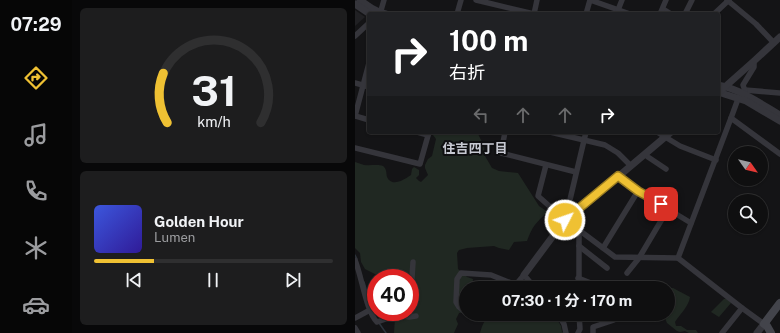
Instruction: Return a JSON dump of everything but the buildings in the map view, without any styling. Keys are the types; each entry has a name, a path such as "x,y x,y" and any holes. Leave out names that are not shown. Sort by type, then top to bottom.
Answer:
{"main road":[{"path":"771,333 766,327 780,303"}],"street":[{"path":"360,0 379,12"},
{"path":"382,12 384,0"},
{"path":"458,12 461,0"},
{"path":"476,0 526,12"},
{"path":"534,12 537,0"},
{"path":"587,12 590,0 623,12"},
{"path":"618,10 622,0"},
{"path":"661,11 666,0"},
{"path":"686,12 692,0"},
{"path":"716,12 728,0 757,24 774,43"},
{"path":"355,4 367,12"},
{"path":"606,12 608,7"},
{"path":"355,36 367,25"},
{"path":"720,90 780,37"},
{"path":"678,258 731,118 742,94 743,85 754,67 754,61"},
{"path":"355,83 366,86 355,116 367,119"},
{"path":"720,90 742,94 780,93"},
{"path":"742,94 780,115"},
{"path":"742,94 746,101 780,121"},
{"path":"731,118 780,154"},
{"path":"355,148 421,164 429,134"},
{"path":"505,134 501,153 576,172"},
{"path":"558,134 605,145 618,153 631,166"},
{"path":"567,218 586,134"},
{"path":"660,134 680,146 716,160"},
{"path":"519,281 547,242 567,218 669,134"},
{"path":"645,154 666,170"},
{"path":"546,165 538,196 567,218 579,230 615,257 678,258 766,327 757,333"},
{"path":"618,176 638,191 691,223"},
{"path":"603,248 638,191"},
{"path":"627,273 639,258 668,209"},
{"path":"578,281 579,230"},
{"path":"579,246 607,268"},
{"path":"355,260 367,300"},
{"path":"413,262 413,269"},
{"path":"459,307 456,302 457,279 461,273 491,275 504,281"},
{"path":"524,275 529,281"},
{"path":"578,278 586,281"},
{"path":"723,333 742,308"},
{"path":"355,318 367,312"},
{"path":"562,321 566,333"},
{"path":"579,321 579,333"},
{"path":"593,333 593,327 611,321"},
{"path":"355,328 358,333"}],"shaded area":[{"path":"355,10 365,17 355,26"},
{"path":"433,134 478,134 483,144 485,156 492,168 499,171 518,173 539,206 548,212 535,225 527,241 514,242 509,250 494,246 459,250 457,253 458,269 467,277 473,279 473,281 459,281 459,313 456,319 458,324 454,333 394,333 395,321 419,321 419,269 365,269 361,262 360,253 355,248 355,162 364,165 383,166 386,170 387,177 392,182 399,182 411,175 414,167 419,170 419,175 416,178 421,182 428,175 425,165 428,159 432,156 436,139"},
{"path":"675,289 690,297 686,307 675,322 676,326 681,326 687,330 696,330 698,333 689,333 685,331 680,332 666,321 675,321"},
{"path":"724,299 727,299 731,303 719,317 711,312"},
{"path":"485,321 558,321 562,332 566,333 480,333"}],"waterway":[{"path":"355,255 357,259"},
{"path":"364,282 367,292"},
{"path":"379,323 386,333"}],"district":[{"name":"住吉四丁目","path":"475,148"}],"route":[{"path":"565,220 618,176 638,191 661,204"}]}
